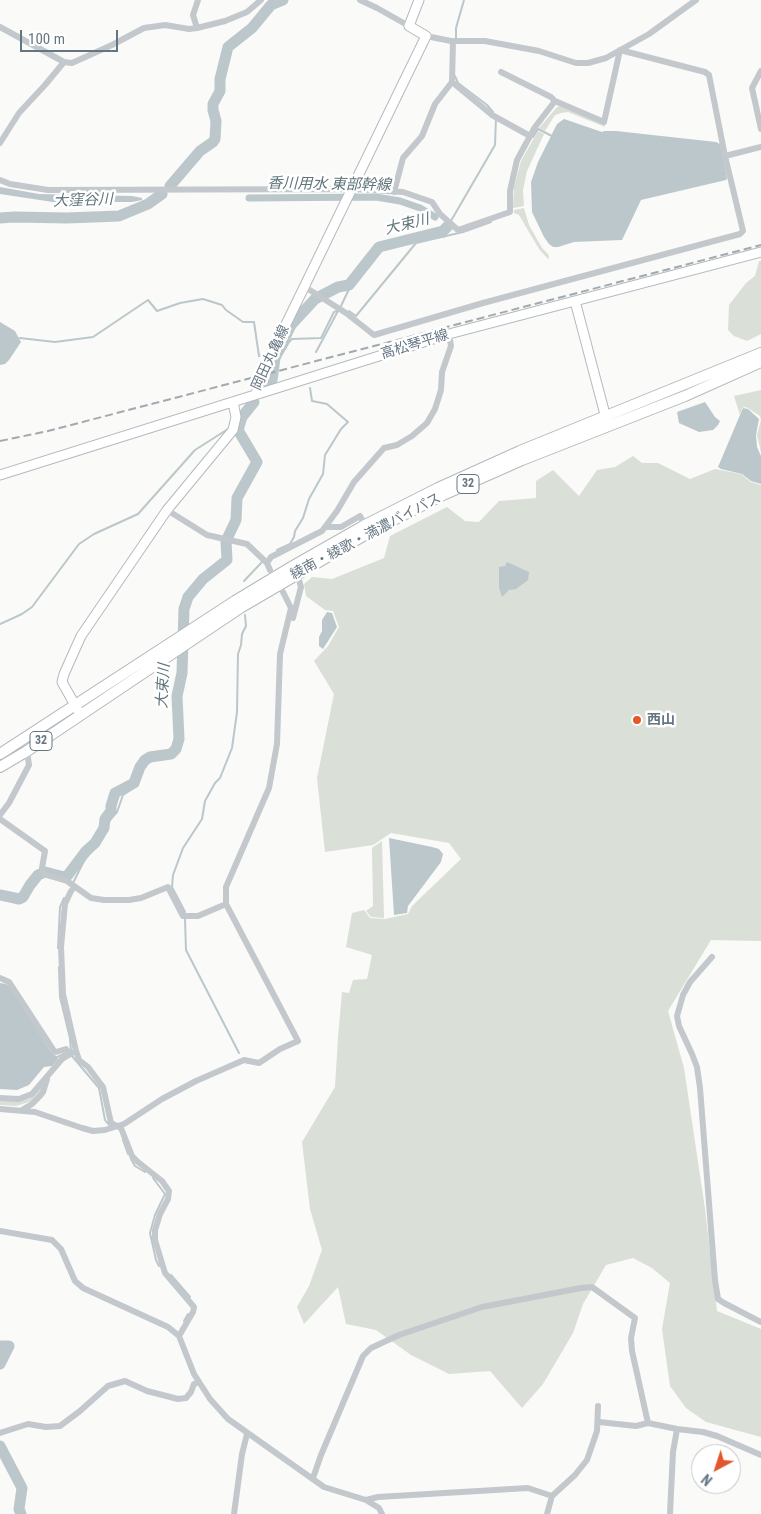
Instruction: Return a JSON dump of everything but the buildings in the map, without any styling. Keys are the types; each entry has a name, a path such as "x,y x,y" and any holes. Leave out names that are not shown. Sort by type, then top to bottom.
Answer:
{"highway":[{"name":"綾南・綾歌・満濃バイパス","path":"0,767 27,751 77,709 173,640 191,635 370,532 442,495 761,352"},
{"name":"綾南・綾歌・満濃バイパス","path":"0,754 77,709 139,677 174,652 191,635 293,566 365,525 438,488 520,451 685,396 761,362"}],"main road":[{"path":"419,0 409,26 426,36"},
{"name":"岡田丸亀線","path":"233,402 257,394 257,384 426,36"},
{"name":"高松琴平線","path":"257,394 449,334 761,252"},
{"path":"575,301 607,421"},
{"path":"0,476 233,402 236,417 234,428 167,510 81,636 62,682 77,709"}],"street":[{"path":"196,28 193,15 198,0"},
{"path":"0,27 64,62 77,62 144,28 165,25 189,29 226,21 247,12 262,0"},
{"path":"360,0 409,26"},
{"path":"426,36 455,41 485,41 539,51 582,64 606,58 648,34 696,0"},
{"path":"394,192 403,158 422,136 436,104 452,82 455,41"},
{"path":"501,72 551,97 555,101 604,122 620,50"},
{"path":"304,287 346,313 374,335 483,303 740,234 743,231 725,156 709,75 705,72 620,50"},
{"path":"0,142 19,113 64,62"},
{"path":"761,71 752,88 761,129"},
{"path":"452,82 494,116 530,136"},
{"path":"0,180 10,184 48,190 404,192 432,202 440,214 458,230 510,212 512,178 517,160 544,114 555,101"},
{"path":"725,156 761,147"},
{"path":"326,527 354,482 384,448 397,445 412,436 421,430 432,416 442,386 442,372 451,346 449,334"},
{"path":"167,510 201,532 247,544 266,563 271,557 326,527 341,527 360,516 365,525"},
{"path":"287,623 291,622 301,587 297,573"},
{"path":"0,1109 42,1113 88,1129 105,1130 115,1128 196,1082 244,1060 259,1063 280,1049 298,1041 226,904 226,887 269,788 279,725 280,654 290,608 283,592"},
{"path":"0,815 9,803 29,765 27,751"},
{"path":"0,820 45,851 43,872 67,881 91,898 129,900 141,898 168,887 182,916 198,916 226,904"},
{"path":"71,1052 63,994 61,947 65,904 73,885"},
{"path":"712,957 690,982 683,995 677,1016 679,1026 697,1067 718,1299 724,1304 761,1322"},
{"path":"0,978 9,982 54,1051 66,1049 88,1068 103,1087 111,1123 115,1128 120,1128 124,1134 132,1156 162,1181 169,1191 168,1199 160,1214 155,1230 155,1240 165,1273 194,1306 193,1312 177,1334"},
{"path":"0,1098 19,1099 32,1094 62,1059 71,1052"},
{"path":"22,1110 32,1104 43,1092 47,1077"},
{"path":"0,1231 52,1240 61,1249 75,1281 83,1288 168,1327 177,1334 198,1382 228,1419 324,1487 366,1500 379,1508 382,1514"},
{"path":"313,1478 363,1356 371,1348 399,1335 482,1307 581,1288 592,1288 635,1318 632,1352 648,1423"},
{"path":"0,1433 28,1424 46,1427 60,1426 108,1386 119,1382 125,1381 146,1391 178,1399 186,1398 194,1384 198,1382"},
{"path":"547,1514 552,1496 575,1475 587,1460 599,1422 598,1406"},
{"path":"599,1422 636,1426 648,1423 703,1432 718,1436 761,1455"},
{"path":"670,1513 673,1452 677,1429"},
{"path":"234,1514 242,1454 247,1434"},
{"path":"366,1500 444,1492 528,1488 552,1496"}],"shaded area":[{"path":"560,106 604,124 605,127 568,112 555,115 545,131 539,128"},
{"path":"538,131 544,134 527,171 523,190 524,206 513,208 514,187 521,161"},
{"path":"524,208 529,225 542,248 548,254 548,259 539,249 519,215 514,213 514,210"},
{"path":"759,261 761,261 761,334 747,341 734,336 728,330 729,305 746,283 755,276"},
{"path":"761,390 761,420 760,416 746,407 742,408 740,415 734,396"},
{"path":"761,420 761,452 757,435"},
{"path":"633,456 642,463 658,463 690,479 715,469 741,474 751,482 761,485 761,941 711,940 668,1011 684,1068 705,1209 717,1311 761,1329 761,1437 706,1422 686,1408 670,1386 662,1329 670,1283 652,1268 633,1258 606,1265 583,1304 573,1333 543,1384 522,1408 490,1371 449,1374 411,1355 376,1330 346,1324 338,1287 304,1324 297,1307 309,1286 322,1250 310,1209 302,1142 335,1087 342,992 349,993 353,980 367,979 372,955 346,947 352,913 364,910 370,918 385,919 408,914 412,906 461,859 449,843 391,833 373,845 325,852 317,778 334,694 314,661 328,646 339,627 333,611 325,610 306,596 304,584 312,577 332,579 384,558 390,536 447,507 465,521 479,522 499,501 536,498 536,481 553,470 579,496 597,470 615,467"},
{"path":"382,841 384,918 371,917 366,911 373,906 372,848"},
{"path":"44,1084 41,1091 32,1101 16,1106 0,1105 0,1100 21,1101 30,1098"}],"water":[{"path":"564,119 602,132 616,131 716,142 720,144 727,178 726,180 641,200 622,240 574,242 553,247 544,237 532,212 531,182 538,162 557,124"},
{"path":"0,187 39,194 132,196 142,198 142,200 132,202 53,202 0,194"},
{"path":"0,322 15,331 21,342 9,360 5,364 0,365"},
{"path":"705,402 720,421 713,430 699,432 679,423 677,412"},
{"path":"743,408 748,409 759,419 756,435 757,447 761,456 761,484 751,481 742,474 718,467"},
{"path":"507,562 529,572 528,580 516,589 509,590 502,597 499,588 499,567 505,566"},
{"path":"327,612 332,613 337,627 323,649 319,646 319,637 322,631 322,620"},
{"path":"389,838 439,849 443,854 441,862 408,906 407,913 394,915"},
{"path":"0,983 10,987 51,1052 58,1059 52,1066 44,1067 29,1085 17,1090 0,1089"}],"waterway":[{"name":"大窪谷川","path":"170,186 200,151 215,139 216,121 213,104 220,91 220,79 228,47 252,28 271,5 283,0"},
{"path":"456,39 456,28 464,0"},
{"path":"455,76 458,83 487,105 493,112"},
{"path":"448,226 495,145 496,118"},
{"path":"533,137 538,129 552,136"},
{"name":"大窪谷川","path":"0,218 119,216 148,204 162,194"},
{"name":"香川用水 東部幹線","path":"249,198 376,197 400,201 420,208 435,217"},
{"path":"349,311 356,316 416,243 463,232 491,222"},
{"name":"大束川","path":"266,385 272,380 275,358 291,325 315,299 338,287 349,285 379,247 443,231 448,226"},
{"name":"大束川","path":"443,231 444,237"},
{"name":"大束川","path":"341,306 350,287 379,250 421,237"},
{"path":"20,338 55,342 93,337 148,300 157,311 180,303 203,299 222,305 243,322 254,322 259,356 267,355"},
{"path":"276,355 282,354 292,339 321,338 334,312 337,311"},
{"path":"316,352 338,311"},
{"path":"277,550 290,544 294,537 309,499 323,474 325,455 341,429 348,422 327,404 312,401 310,388"},
{"name":"大束川","path":"0,895 19,899 23,897 38,875 45,872 64,877 68,875 86,851 95,843 104,828 105,819 111,811 115,793 134,783 145,760 150,757 171,754 176,749 179,739 177,696 182,673 184,609 188,597 203,579 227,560 226,541 236,520 237,498 257,462 238,430 242,417 254,402"},
{"path":"0,624 32,607 79,544 94,534 138,514 195,450 228,429"},
{"path":"244,581 262,562"},
{"path":"185,912 172,887 173,875 183,848 202,819 205,801 220,778 232,748 237,712 238,654 242,634 246,626 245,615"},
{"name":"大束川","path":"73,883 85,859 98,845 110,820 117,812 123,795 134,788 135,779"},
{"path":"58,948 60,907 64,898"},
{"path":"185,919 186,950 239,1053"},
{"path":"59,967 60,997 70,1038 71,1051"},
{"path":"55,1058 66,1053"},
{"path":"72,1056 99,1088 105,1120 109,1125"},
{"path":"123,1140 128,1154"},
{"path":"131,1159 135,1166 145,1172"},
{"path":"153,1178 165,1194 155,1215 150,1233 159,1266"},
{"path":"171,1275 190,1297"},
{"path":"184,1321 188,1314"},
{"name":"大束川","path":"0,1346 9,1346 0,1364"},
{"name":"大束川","path":"0,1446 22,1488 19,1509 21,1514"}],"railway":[{"path":"0,441 48,431 761,245"}],"place":[{"name":"西山","path":"637,720"}]}
